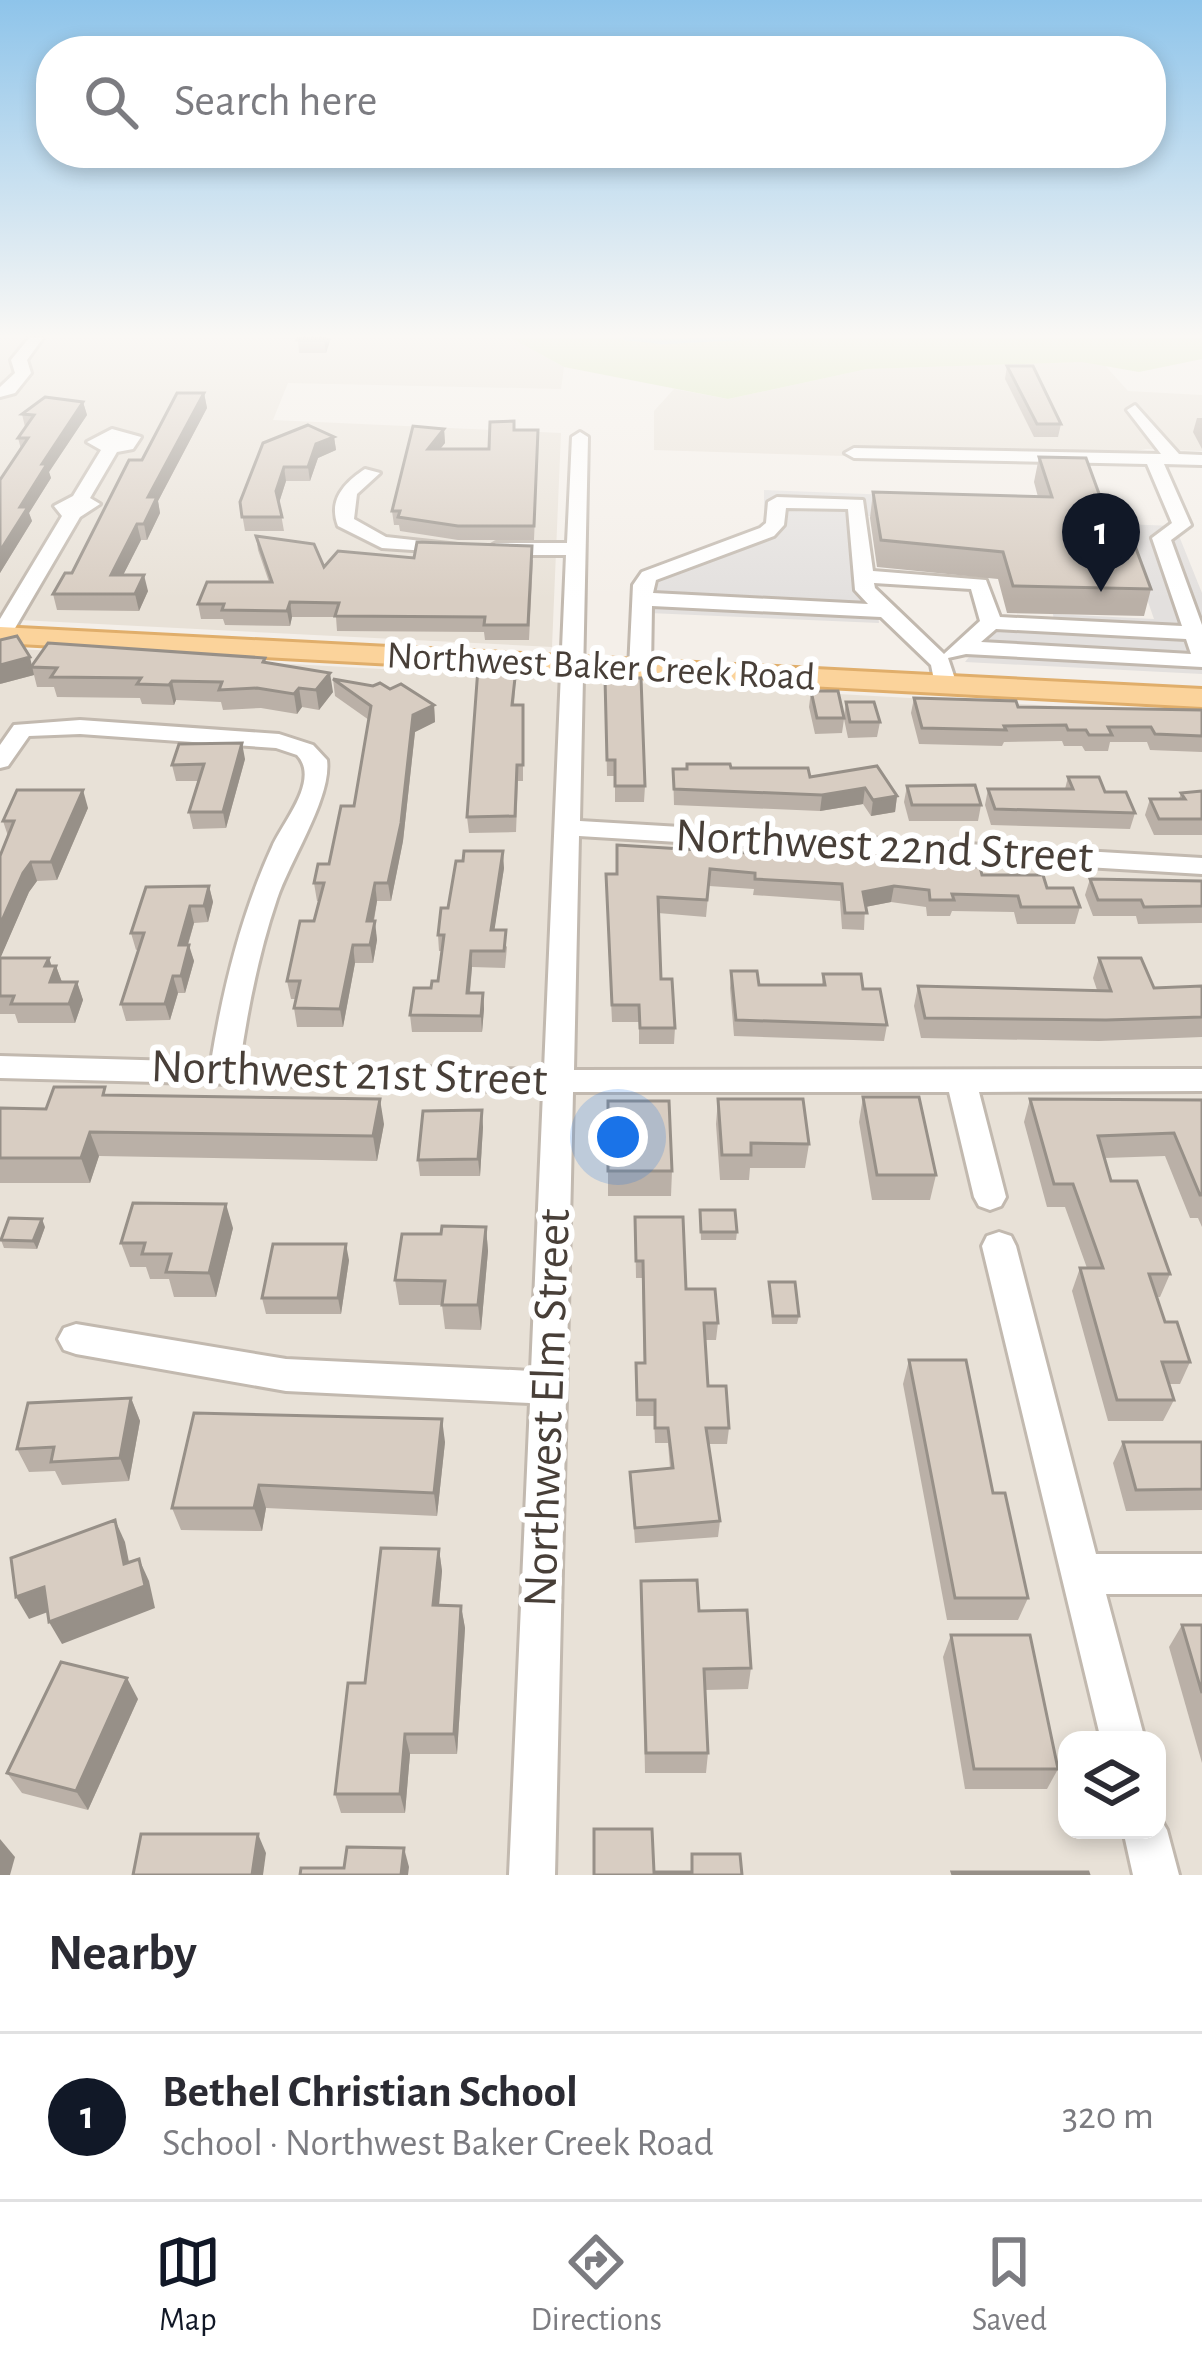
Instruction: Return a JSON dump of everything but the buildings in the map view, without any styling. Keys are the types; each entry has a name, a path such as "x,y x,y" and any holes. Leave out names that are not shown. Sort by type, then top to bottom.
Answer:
{"main road":[{"name":"Northwest Baker Creek Road","path":"1,635 640,669 943,674 1202,698"}],"street":[{"path":"1144,426 1164,460 1182,525 1161,538 1199,649"},
{"name":"Northwest Elm Street","path":"532,1875 580,437"},
{"path":"1,635 111,448"},
{"path":"854,453 1202,460"},
{"path":"371,473 350,487 342,512 345,522 382,542 420,548 575,549"},
{"path":"640,669 643,585 649,576 767,532 775,525 777,502 857,504 865,590 943,674 961,647 992,623 1199,649"},
{"path":"863,576 974,581 982,588 992,623"},
{"path":"642,599 886,611"},
{"path":"961,647 1199,649"},
{"path":"0,761 22,730 80,727 279,741 305,750 315,760 316,786 276,866 243,964 224,1070"},
{"name":"Northwest 22nd Street","path":"565,828 1202,866"},
{"name":"Northwest 21st Street","path":"0,1066 384,1079 1202,1080"},
{"path":"962,1081 990,1197"},
{"path":"999,1246 1121,1731"},
{"path":"76,1339 286,1375 550,1388"},
{"path":"1082,1574 1202,1574"},
{"path":"1146,1839 1156,1875"}],"shaded area":[{"path":"0,426 395,426 561,433 552,647 0,619"},
{"path":"654,426 1202,426 1202,451 1147,449 1105,456 850,448 845,456 654,450"},
{"path":"764,490 918,496 922,518 868,516 879,623 649,613 653,578 764,527"},
{"path":"1121,524 1175,526 1202,593 1202,674 965,662 999,619 1054,621 1053,614 1154,619"},
{"path":"0,648 1202,714 1202,1875 0,1875"}],"place":[{"name":"Bethel Christian School","path":"1101,592"}]}
